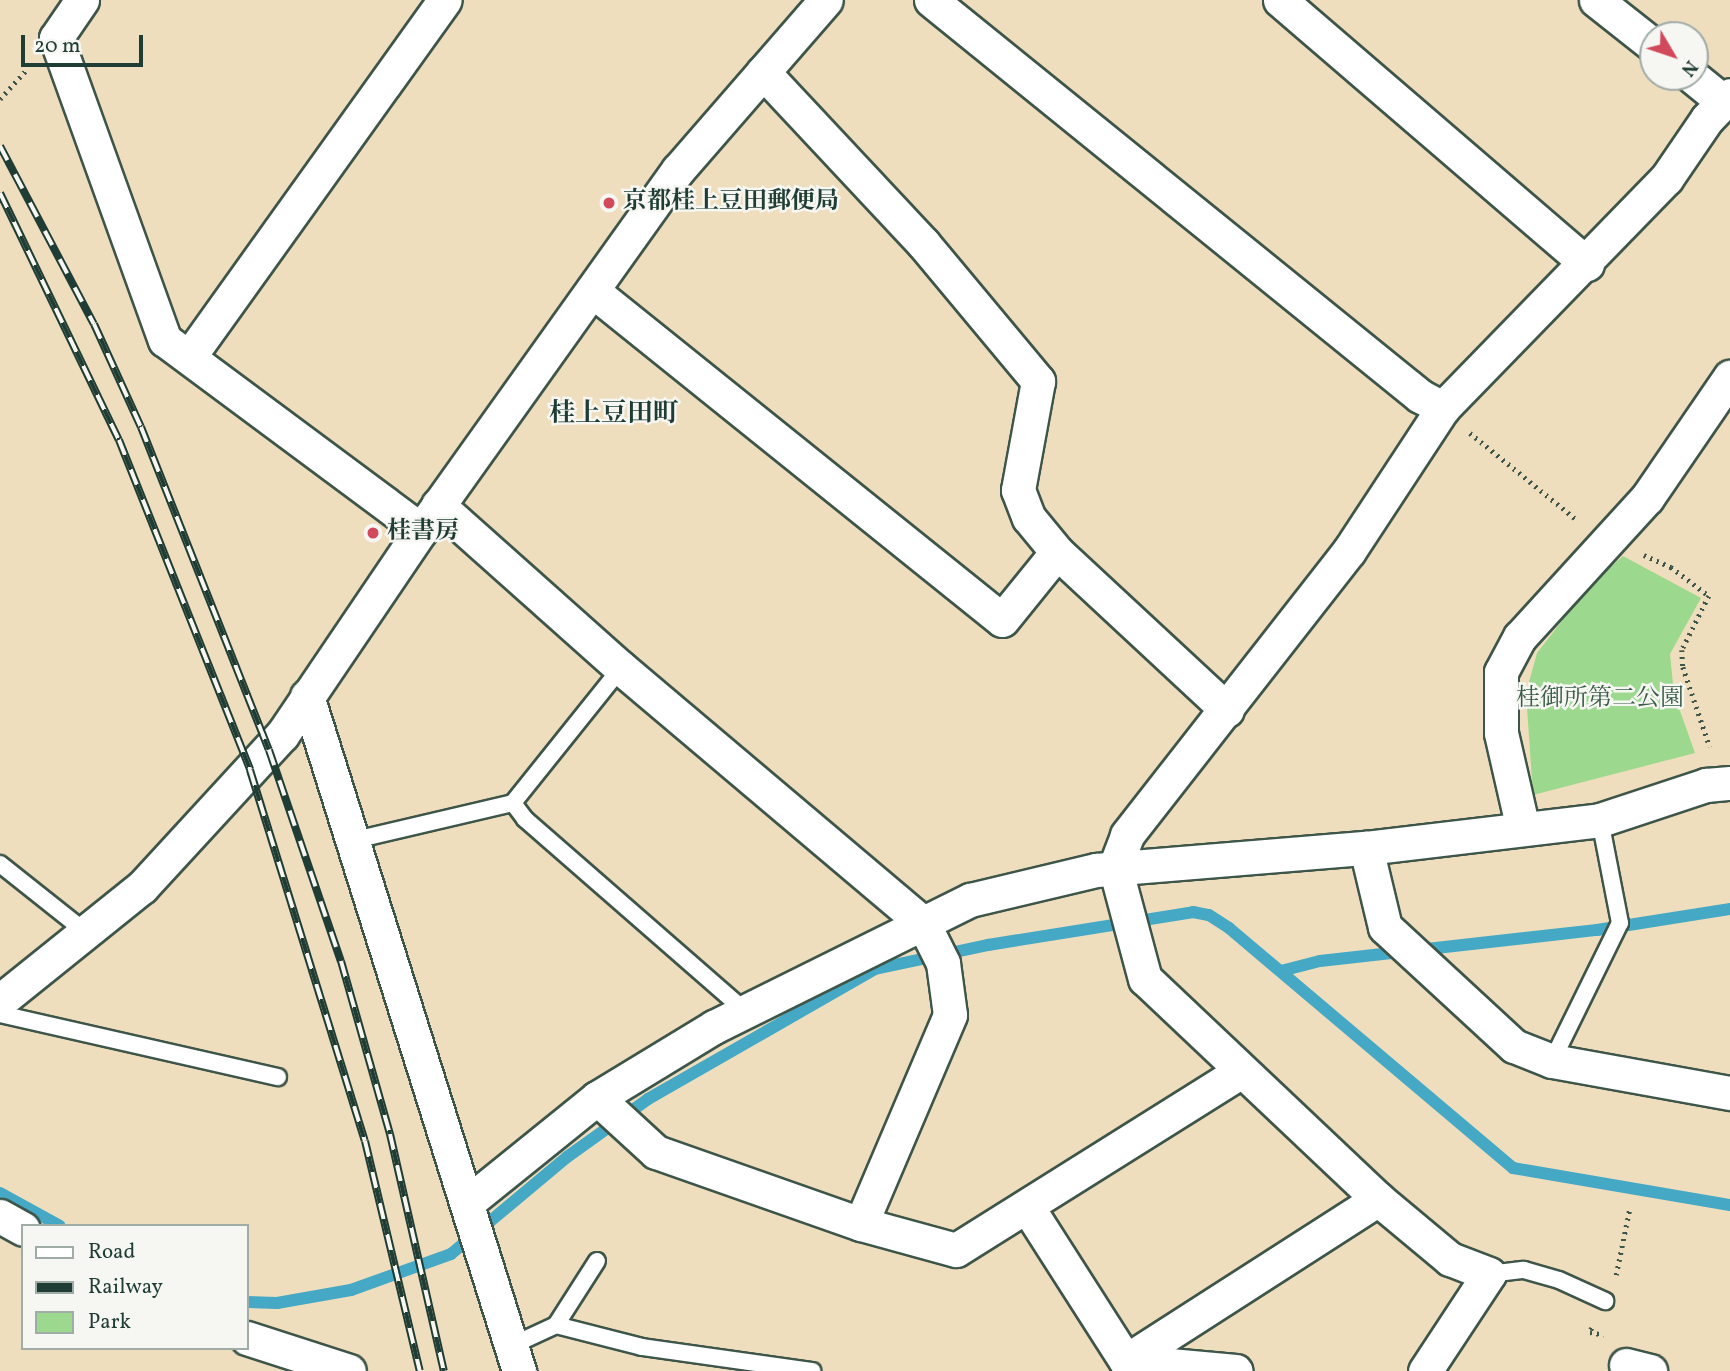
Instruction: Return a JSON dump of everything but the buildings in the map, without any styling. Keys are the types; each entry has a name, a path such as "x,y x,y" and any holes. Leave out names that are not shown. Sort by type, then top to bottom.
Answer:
{"street":[{"path":"82,0 56,38 164,340 430,518 621,668 933,943 950,1015 861,1224"},
{"path":"188,357 445,0"},
{"path":"0,1002 142,887 282,735 430,518 594,292 678,170 825,0"},
{"path":"930,0 1410,387 1443,408"},
{"path":"1280,0 1587,264"},
{"path":"1596,0 1639,34"},
{"path":"763,72 923,243 1038,381 1017,490 1029,518 1056,552 1227,710"},
{"path":"1425,1371 1489,1274 1450,1259 1378,1199 1144,979 1123,908 1115,867 1126,835 1227,710 1349,551 1443,408 1587,264 1666,179 1723,111 1705,91"},
{"path":"594,292 1002,620 1056,552"},
{"path":"1523,829 1501,733 1501,672 1520,637 1647,498 1730,377"},
{"path":"307,696 516,1358"},
{"path":"474,1224 743,1009 933,943 970,900 1115,867 1366,848 1600,820 1706,785 1728,783"},
{"path":"1366,848 1385,927 1514,1046 1552,1061 1730,1093"},
{"path":"612,1112 656,1152 861,1224 956,1250 1028,1208 1241,1071"},
{"path":"1126,1361 1378,1199"},
{"path":"1028,1208 1126,1361"},
{"path":"0,1216 21,1228"},
{"path":"248,1338 349,1371"},
{"path":"1126,1361 1237,1371"}],"lane":[{"path":"351,841 513,803 621,668"},
{"path":"513,803 525,819 743,1009"},
{"path":"1552,1061 1620,923 1600,820"},
{"path":"0,864 87,933"},
{"path":"0,1014 278,1077"},
{"path":"516,1358 556,1325 597,1261"},
{"path":"1489,1274 1524,1270 1559,1280 1605,1301"},
{"path":"556,1325 642,1347 812,1371"}],"path":[{"path":"1443,408 1566,513 1608,540 1671,567 1709,596 1687,632 1683,667 1728,783"},
{"path":"1605,1301 1614,1283 1630,1207"}],"green space":[{"name":"桂御所第二公園","path":"1623,556 1701,598 1670,654 1674,694 1695,753 1533,795 1526,693 1537,653 1589,586"}],"waterway":[{"path":"1281,971 1320,961 1597,930 1730,909"},
{"path":"248,1302 277,1303 351,1290 451,1254 567,1157 648,1099 875,969 988,945 1193,912 1209,915 1229,928 1513,1168 1730,1205"},
{"path":"0,1193 56,1224"}],"railway":[{"path":"0,146 94,324 141,427 269,750 341,961 390,1134 444,1371"},
{"path":"0,193 119,440 250,770 365,1141 420,1371"}],"place":[{"name":"京都桂上豆田郵便局","path":"609,203"},
{"name":"桂書房","path":"373,533"}],"district":[{"name":"桂上豆田町","path":"614,415"}]}
